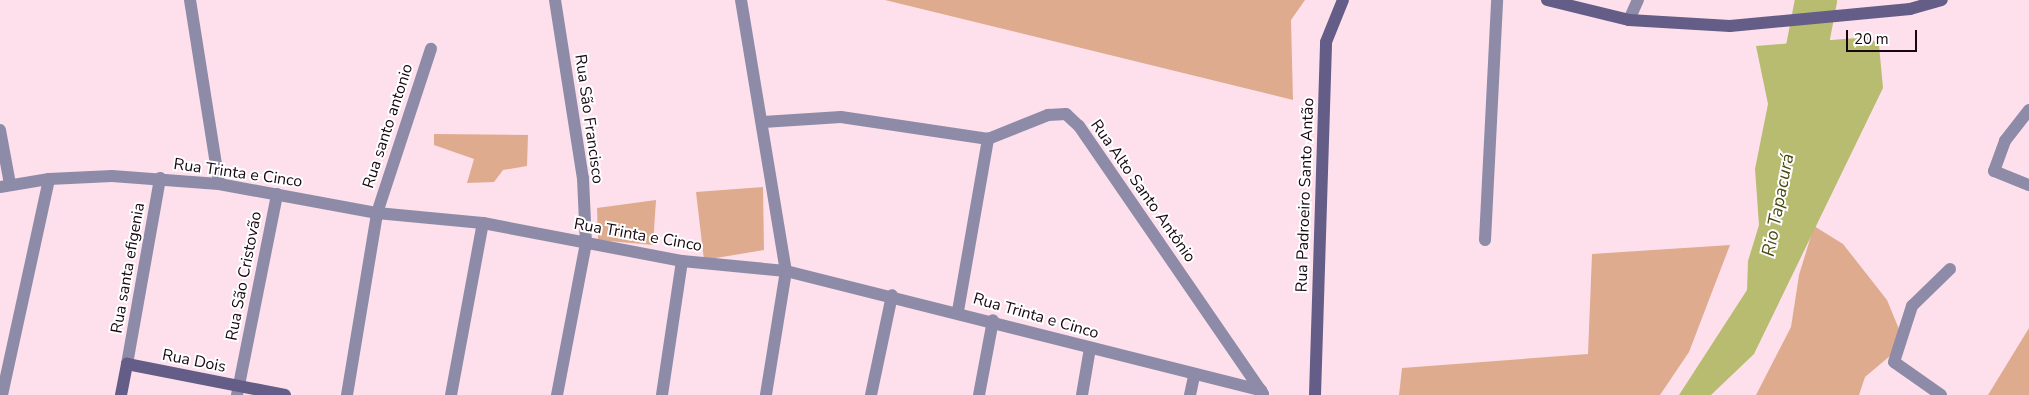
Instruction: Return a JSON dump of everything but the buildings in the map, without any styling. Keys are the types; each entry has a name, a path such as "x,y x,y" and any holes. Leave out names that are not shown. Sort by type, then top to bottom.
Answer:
{"main road":[{"name":"Rua Padroeiro Santo Antão","path":"1315,395 1326,42 1344,0"},
{"path":"1547,0 1629,20 1730,26 1910,9 1942,0"},
{"path":"121,395 127,364"},
{"name":"Rua Dois","path":"127,364 238,391 285,395"}],"street":[{"path":"190,0 219,184"},
{"name":"Rua São Francisco","path":"555,0 583,178 586,243 557,395"},
{"path":"741,0 763,122 786,271 766,395"},
{"path":"1485,240 1496,0"},
{"path":"1629,20 1638,0"},
{"name":"Rua santo antonio","path":"347,395 377,213 431,49"},
{"path":"2029,110 2005,141 1994,172 2029,185"},
{"name":"Rua Alto Santo Antônio","path":"988,139 1048,114 1066,114 1079,126 1262,393"},
{"path":"763,122 841,117 988,139 958,311"},
{"path":"0,130 5,186"},
{"name":"Rua Trinta e Cinco","path":"5,186 49,179 160,178 219,184 377,213 484,223 682,261 786,271 958,311 1262,393"},
{"name":"Rua santa efigenia","path":"127,364 160,178"},
{"path":"2,395 49,179"},
{"name":"Rua São Cristovão","path":"238,391 277,194"},
{"path":"451,395 484,223"},
{"path":"662,395 682,261"},
{"path":"1941,395 1894,362 1912,306 1950,269"},
{"path":"871,395 892,295"},
{"path":"979,395 992,320"},
{"path":"1082,395 1090,348"},
{"path":"1190,395 1194,376"}],"shaded area":[{"path":"885,0 1305,0 1291,20 1293,100"},
{"path":"434,134 528,135 527,166 503,170 494,182 467,183 474,159 434,145"},
{"path":"763,187 764,250 704,260 696,192"},
{"path":"656,200 653,245 598,240 597,208"},
{"path":"1814,226 1843,244 1887,300 1901,334 1897,350 1865,377 1859,395 1756,395 1791,327 1799,275"},
{"path":"1730,245 1689,352 1660,395 1399,395 1402,368 1588,354 1592,254"},
{"path":"2029,328 2029,395 1988,395"}],"water":[{"path":"1869,37 1879,45 1883,88 1754,354 1711,395 1679,395 1747,290 1748,261 1759,225 1755,169 1768,104 1756,46"}],"waterway":[{"name":"Rio Tapacurá","path":"1797,100 1816,0"}]}
